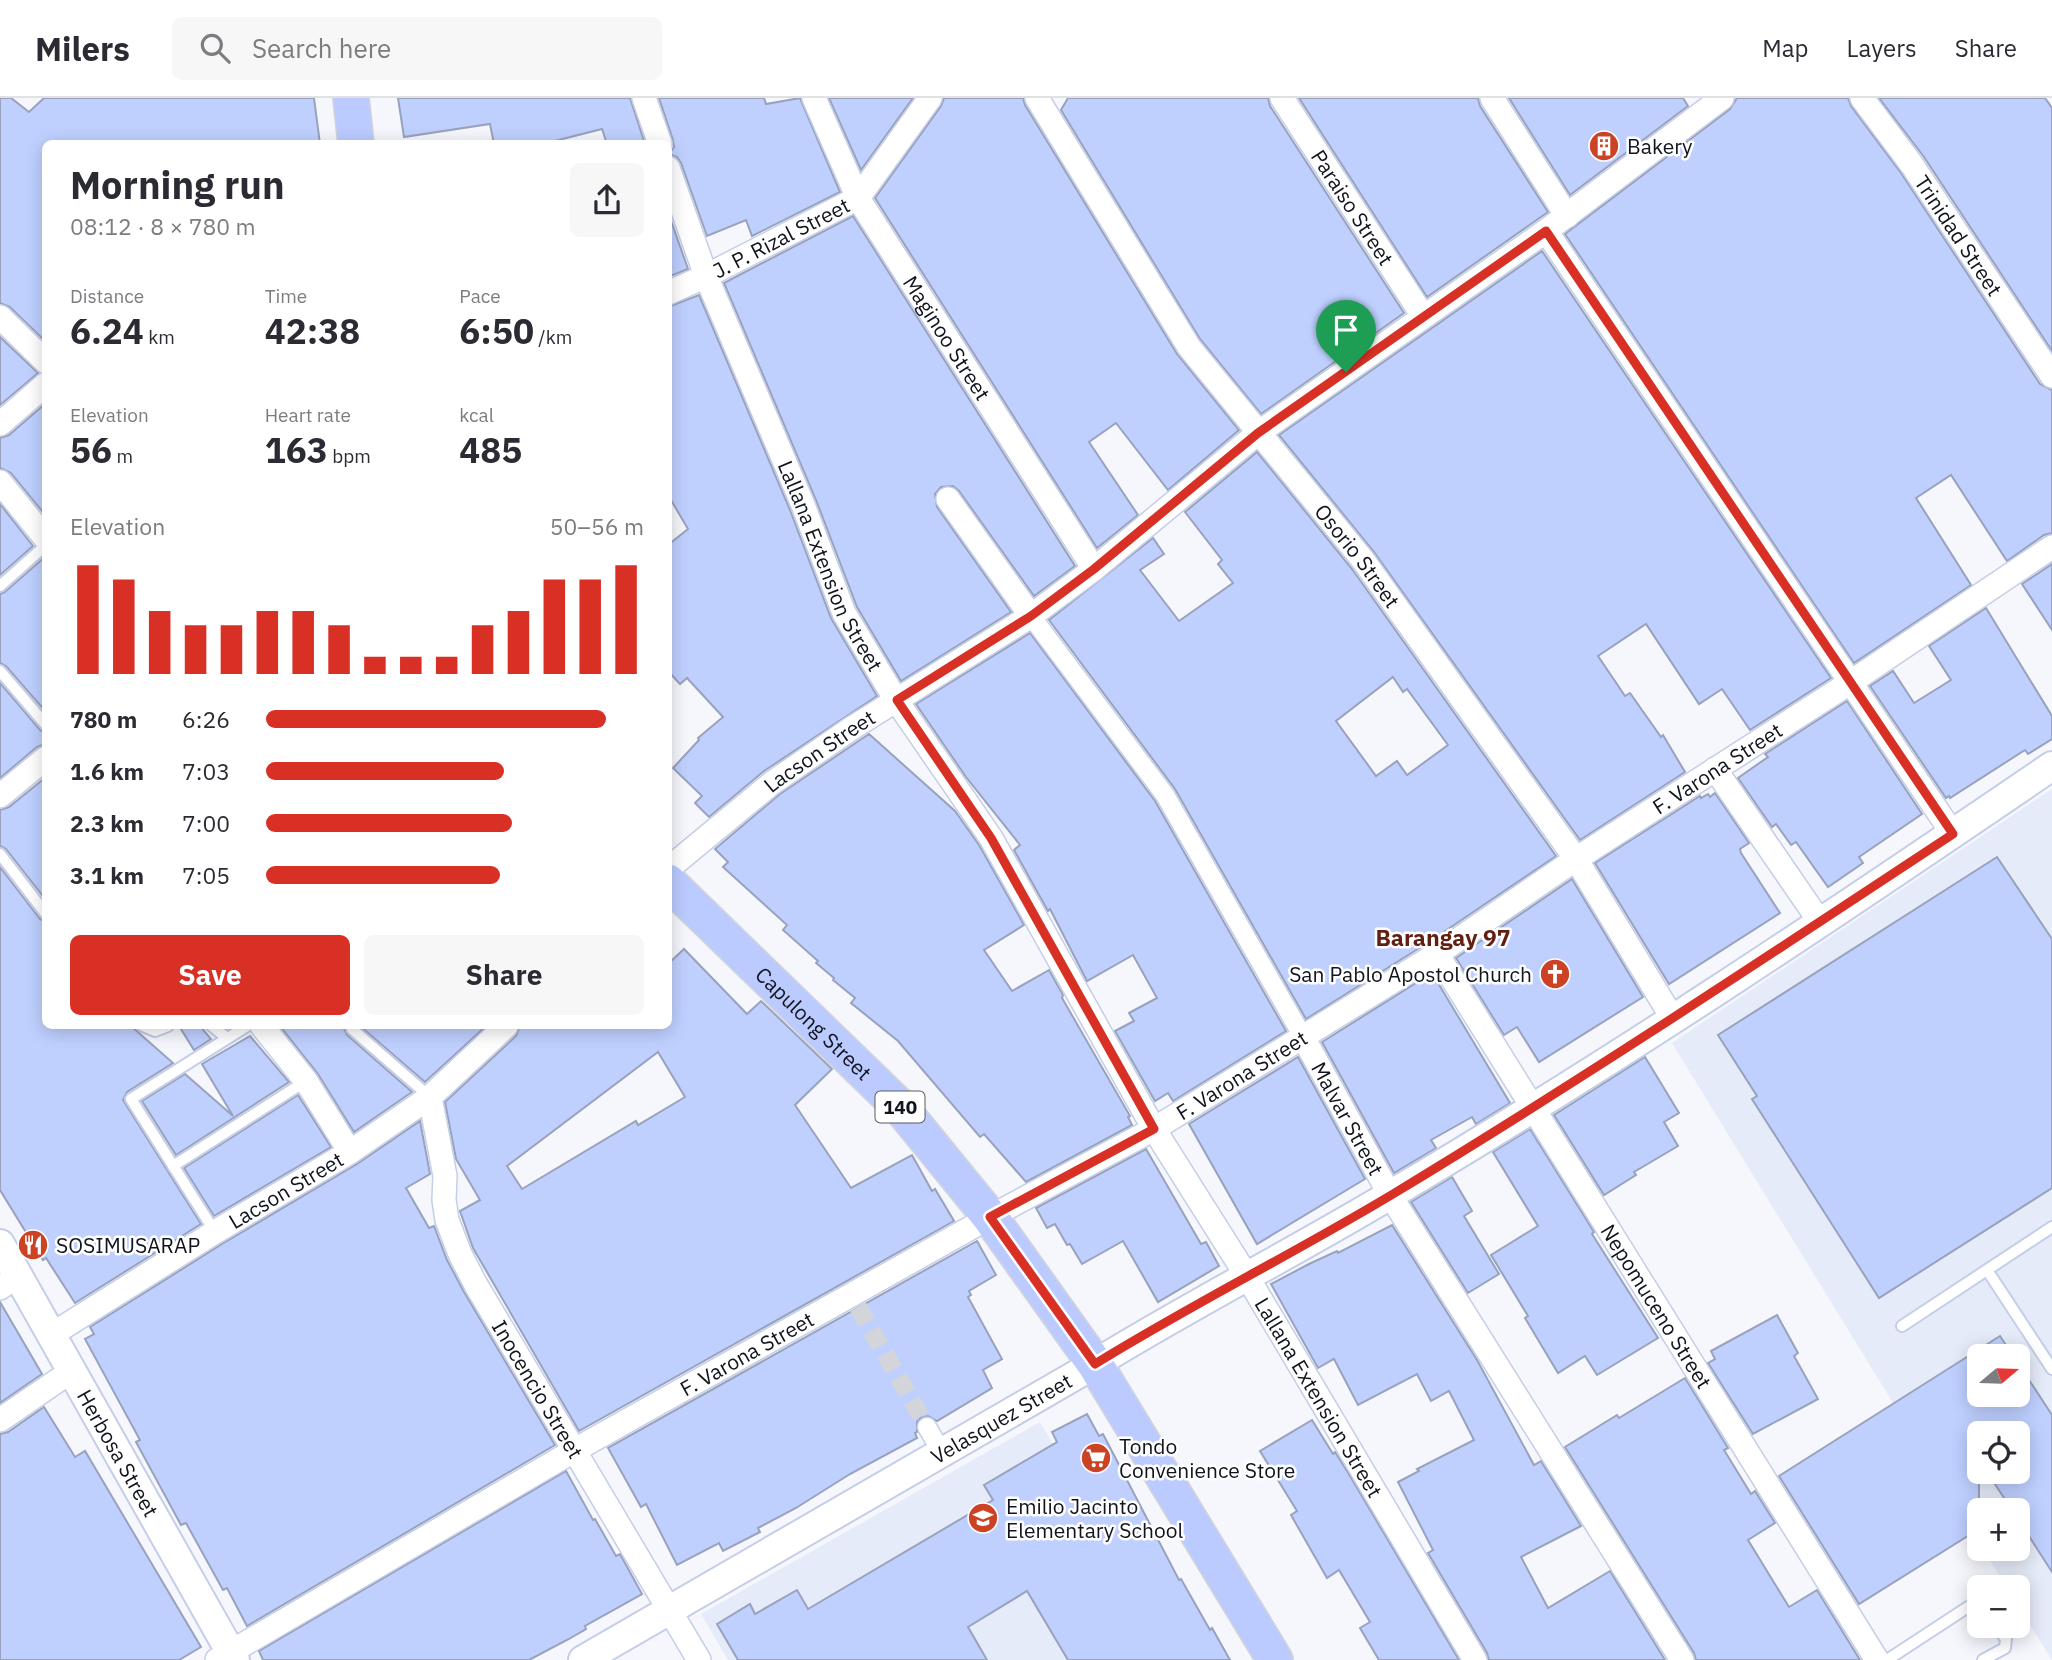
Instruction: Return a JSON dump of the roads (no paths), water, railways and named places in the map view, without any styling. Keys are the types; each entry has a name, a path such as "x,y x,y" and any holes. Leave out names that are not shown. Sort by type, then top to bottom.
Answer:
{"main road":[{"path":"351,98 356,140"},
{"name":"Capulong Street","path":"672,886 901,1108 990,1217 1095,1364 1275,1660"}],"street":[{"path":"644,98 659,140"},
{"name":"Maginoo Street","path":"814,98 858,198 1094,569"},
{"name":"J. P. Rizal Street","path":"672,291 858,198 930,98"},
{"name":"Osorio Street","path":"1037,98 1189,347 1363,560 1576,859 1673,1019"},
{"name":"Paraiso Street","path":"1282,98 1423,316"},
{"path":"1492,98 1567,216"},
{"name":"Lacson Street","path":"672,866 772,783 1031,616 1094,569 1258,433 1567,216 1722,98"},
{"name":"Trinidad Street","path":"1862,98 1912,165 2052,376"},
{"name":"Lallana Extension Street","path":"672,180 706,276 803,505 844,613 897,700 991,838 1154,1129 1248,1278 1475,1660"},
{"path":"1546,231 1953,834"},
{"path":"0,317 42,358"},
{"path":"0,424 42,387"},
{"path":"0,482 42,534"},
{"path":"948,499 1031,616"},
{"name":"F. Varona Street","path":"228,1657 575,1450 855,1301 990,1217 1154,1129 1437,954 1576,859 1851,682 2052,547"},
{"name":"Malvar Street","path":"1031,616 1165,794 1390,1195 1682,1660"},
{"path":"0,796 42,761"},
{"name":"Velasquez Street","path":"583,1660 1161,1324 1248,1278 1533,1108 1673,1019 2052,766"},
{"path":"1715,769 1820,922"},
{"name":"Nepomuceno Street","path":"1437,954 1877,1660"},
{"path":"264,1029 306,1081 350,1152"},
{"name":"Lacson Street","path":"51,1335 215,1232 350,1152 430,1097 503,1029"},
{"name":"Inocencio Street","path":"430,1097 445,1176 447,1220 460,1254 699,1660"},
{"name":"Herbosa Street","path":"0,1244 9,1282 51,1335 228,1657"},
{"path":"0,1420 70,1372"},
{"path":"927,1427 941,1451"}],"lane":[{"path":"0,586 42,549"},
{"path":"0,671 42,720"},
{"path":"0,853 42,909"},
{"path":"216,1029 228,1038"},
{"path":"215,1232 131,1099 242,1029"},
{"path":"352,1029 430,1097"},
{"path":"173,1166 306,1081"},
{"path":"1902,1326 2052,1227"},
{"path":"1987,1270 2052,1369"},
{"path":"1887,1660 1967,1608"},
{"path":"1983,1660 2005,1648 2005,1638"}],"tunnel":[{"path":"858,1307 927,1427"}],"place":[{"name":"Bakery","path":"1604,146"},
{"name":"San Pablo Apostol Church","path":"1555,974"},
{"name":"SOSIMUSARAP","path":"33,1245"},
{"name":"Tondo Convenience Store","path":"1096,1458"},
{"name":"Emilio Jacinto Elementary School","path":"983,1518"}],"district":[{"name":"Barangay 97","path":"1443,937"}]}
